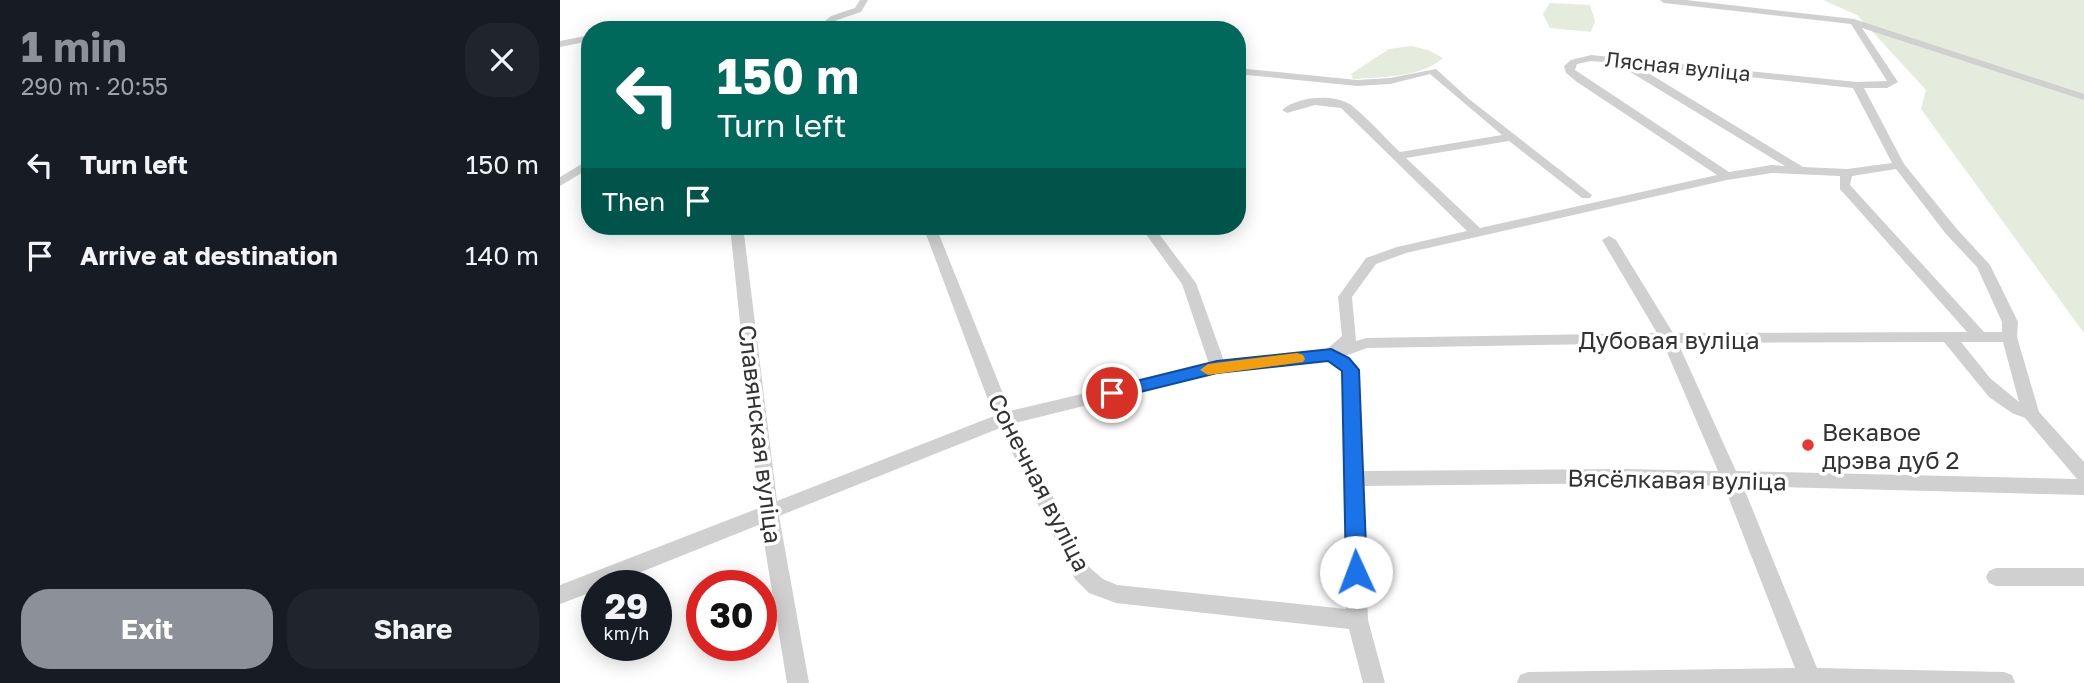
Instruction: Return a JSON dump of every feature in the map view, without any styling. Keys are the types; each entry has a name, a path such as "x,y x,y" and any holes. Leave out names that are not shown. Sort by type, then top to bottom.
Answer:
{"street":[{"path":"830,21 853,13 861,8 864,0"},
{"path":"1664,0 1854,22 2084,97"},
{"path":"1819,4 1829,18"},
{"name":"Лясная вуліца","path":"1727,176 1581,80 1570,71 1569,65 1591,58 1857,85 1886,85 1893,82 1854,22"},
{"path":"560,44 581,40"},
{"path":"1628,61 1631,68 1798,169"},
{"path":"1246,72 1357,83 1390,81 1432,71 1586,195"},
{"path":"1857,85 1899,165 1951,231 1983,265 2010,322 2009,337 2031,414 2084,475"},
{"path":"1287,110 1297,104 1325,101 1345,106 1478,234"},
{"path":"1397,156 1511,137"},
{"path":"1374,683 1357,620 1351,370 1331,355 1350,338 1345,297 1371,261 1402,250 1727,176 1772,169 1847,173 1899,165"},
{"path":"560,182 581,169"},
{"path":"1847,173 1844,186 1980,337"},
{"name":"Славянская вуліца","path":"737,235 769,513 798,683"},
{"name":"Сонечная вуліца","path":"939,235 1004,419 1082,573 1096,586 1116,594 1357,620"},
{"path":"1153,235 1189,283 1217,367"},
{"path":"1609,240 1667,338 1732,480 1811,681"},
{"name":"Дубовая вуліца","path":"560,595 1004,419 1217,367 1331,355 1366,342 2009,337"},
{"path":"1948,338 2002,401 2014,410 2031,414"},
{"name":"Вясёлкавая вуліца","path":"1353,479 1625,476 2084,487"},
{"path":"1996,577 2084,577"},
{"path":"1528,683 2004,683"}],"shaded area":[{"path":"1823,0 2084,0 2084,333 1921,109 1926,90 1857,15"},
{"path":"1550,3 1590,5 1595,21 1591,32 1550,28 1543,14"},
{"path":"1411,46 1428,50 1443,58 1434,65 1412,73 1353,79 1351,74 1389,49"}],"slow traffic":[{"path":"1208,370 1297,359"}],"place":[{"name":"Векавое дрэва дуб 2","path":"1808,445"}],"route":[{"path":"1112,393 1217,367 1331,355 1343,362 1351,370 1356,572"}]}
